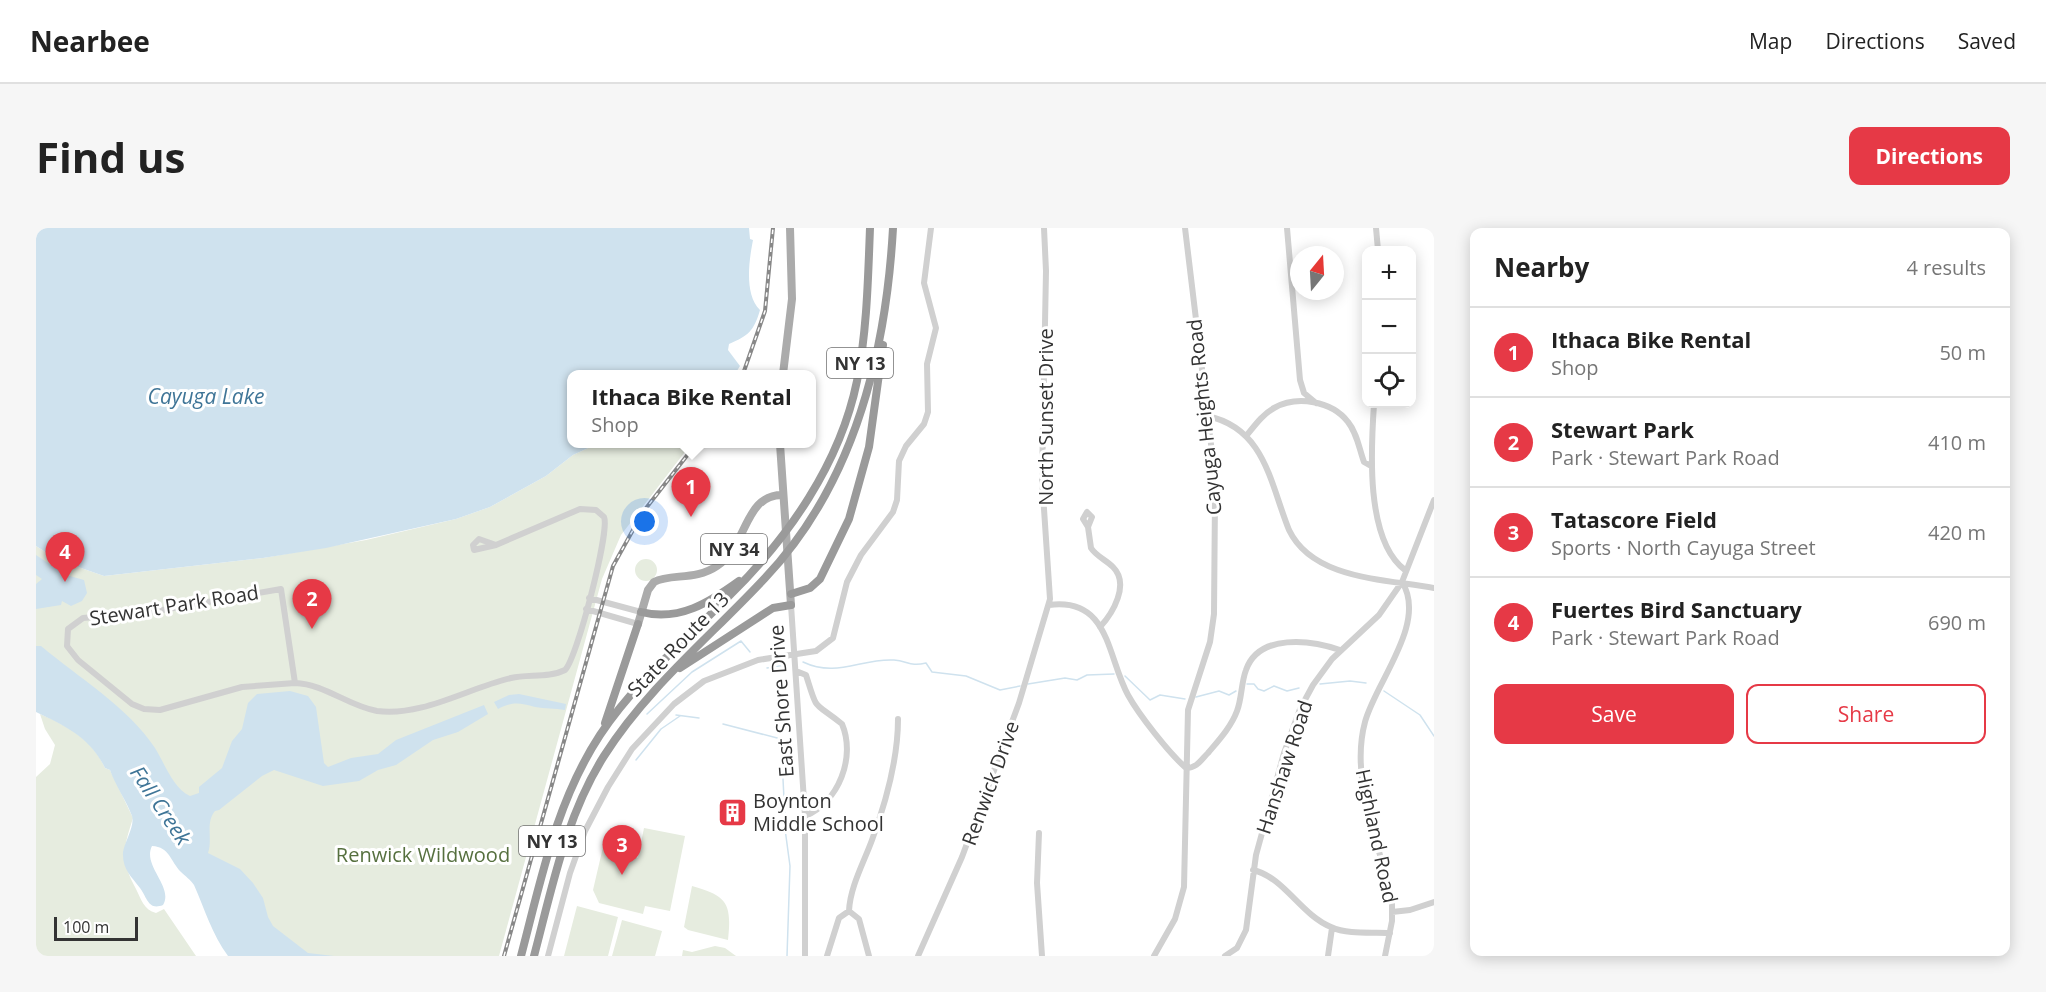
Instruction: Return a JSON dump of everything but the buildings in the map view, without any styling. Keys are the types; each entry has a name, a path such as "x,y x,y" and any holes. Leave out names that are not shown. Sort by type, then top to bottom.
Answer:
{"highway":[{"name":"State Route 13","path":"521,956 561,812 601,734 644,681 764,560 813,489 842,429 856,383 864,331 870,228"},
{"name":"State Route 13","path":"534,956 565,842 585,790 612,744 664,678 766,578 812,519 831,485 860,418 886,307 893,228"},
{"path":"791,594 810,588 820,579 840,539 856,498 869,447 886,307"},
{"path":"641,612 663,615 692,609 722,593 754,570"},
{"path":"664,678 773,608 791,605"},
{"name":"NY 34","path":"601,734 618,691 638,624"}],"main road":[{"path":"784,370 792,299 790,228"},
{"name":"East Shore Drive","path":"780,448 791,605"},
{"name":"NY 34","path":"638,624 650,586 658,580 696,576 717,566 738,544 759,502 768,497 783,495"}],"street":[{"path":"548,956 570,873 585,831 604,792 632,749 674,704 704,681 758,660 816,651 833,638 852,572 861,555 896,507 898,468 902,453 926,418 929,404 927,364 936,328 924,283 931,228"},
{"name":"North Sunset Drive","path":"1044,228 1046,280 1042,479 1050,587 1049,605"},
{"name":"Cayuga Heights Road","path":"1154,956 1175,919 1184,887 1188,710 1210,642 1214,614 1215,498 1185,228"},
{"path":"1287,228 1300,384 1304,393 1316,403 1335,411 1348,422 1356,436 1364,462 1371,466"},
{"path":"1376,228 1378,246"},
{"path":"1247,435 1265,415 1297,395 1300,384"},
{"path":"1289,402 1316,403"},
{"path":"1374,408 1371,466 1374,496 1382,533 1397,562 1405,570"},
{"path":"1207,416 1233,424 1247,435 1257,449 1289,530 1304,553 1334,568 1434,588"},
{"name":"Hanshaw Road","path":"1225,956 1237,948 1246,930 1253,870 1284,753 1300,709 1319,675 1340,650 1378,615 1402,582 1434,500"},
{"name":"Stewart Park Road","path":"295,683 281,589 148,613 83,618 72,624 66,635 67,646 73,656 132,704 144,709 160,710 242,687 295,683 318,687 368,708 390,711 442,700 513,678 557,673 568,668 573,660 606,530 604,517 596,510 580,509 496,545"},
{"path":"1088,527 1093,551 1113,567 1119,578 1117,601 1100,627"},
{"name":"Highland Road","path":"1385,956 1392,912 1366,797 1361,760 1364,725 1370,706 1396,655 1406,627 1407,593 1402,582"},
{"path":"589,598 641,612"},
{"name":"East Shore Drive","path":"791,605 805,816 805,956"},
{"path":"1049,605 1077,606 1086,611 1100,627 1129,697 1186,768 1199,763 1228,728 1240,702 1246,669 1258,652 1281,643 1309,644 1340,650"},
{"name":"Renwick Drive","path":"918,956 962,856 1022,694 1049,605"},
{"path":"586,609 638,624"},
{"path":"796,671 806,675 813,703 818,709 842,724 845,736 842,780 813,812 805,816"},
{"path":"827,956 839,918 849,911 852,896 874,835 894,767 898,719"},
{"path":"1039,832 1037,883 1042,956"},
{"path":"1253,870 1265,874 1321,922 1332,928 1390,933"},
{"path":"1392,912 1410,910 1434,902"},
{"path":"849,911 859,919 869,956"},
{"path":"1328,956 1332,928"}],"green space":[{"name":"Renwick Wildwood","path":"588,448 688,448 621,535 602,579 499,956 259,956 213,888 36,680 36,546 58,560 104,576 263,558 366,540 456,519 490,507 546,476 573,455"},
{"path":"646,559 656,566 657,570 650,580 646,581 636,574 635,570 642,560"},
{"path":"40,714 60,723 86,741 105,768 110,770 133,818 125,847 125,862 131,879 146,907 156,913 164,909 196,956 36,956 36,777 50,764 55,745 45,729"},
{"path":"644,828 685,836 670,911 645,906 643,914 599,903 593,890 603,847 627,852 638,858"},
{"path":"692,886 713,893 725,903 729,917 728,940 684,927"},
{"path":"577,906 618,917 608,956 564,956"},
{"path":"622,920 662,931 655,956 612,956"},
{"path":"715,946 725,948 736,956 682,956 683,950 692,952"}],"water":[{"name":"Cayuga Lake","path":"36,228 749,228 750,239 753,240 749,267 750,286 755,303 760,310 749,332 729,344 728,350 740,366 738,370 567,370 567,448 588,448 573,455 546,476 490,507 456,519 326,548 263,558 104,576 58,560 36,546"},
{"path":"36,555 66,575 84,580 87,593 82,601 71,606 62,601 61,605 36,609 36,584 42,579 36,575"},
{"name":"Fall Creek","path":"36,646 41,646 102,693 131,719 155,748 174,782 190,796 199,793 199,787 222,768 232,741 242,729 248,703 257,694 290,691 308,696 316,707 324,763 328,767 351,758 378,754 396,740 484,705 488,714 458,732 433,740 396,765 378,770 359,781 323,786 274,770 262,776 215,811 210,821 208,853 240,869 253,883 263,898 273,926 308,953 334,956 228,956 213,930 194,885 163,849 152,846 150,854 154,869 165,891 163,905 151,905 128,872 123,852 133,820 110,770 105,768 99,757 84,740 36,712"},
{"path":"519,694 566,704 565,710 517,703 498,709 494,702 509,695"}],"waterway":[{"path":"647,714 692,672 741,641 750,652"},
{"path":"803,662 827,668 882,660 926,663 932,672 966,676 1000,690 1020,686"},
{"path":"767,668 786,665"},
{"path":"1028,684 1065,678 1077,680 1087,675 1114,674"},
{"path":"1125,676 1150,700 1160,695 1185,699"},
{"path":"1320,684 1350,681 1366,683"},
{"path":"1247,684 1254,684 1258,689 1264,691 1274,686 1287,691 1299,688"},
{"path":"1196,697 1219,691 1229,695 1236,691"},
{"path":"1384,691 1420,715 1434,736"},
{"path":"676,715 699,718"},
{"path":"636,760 661,729 680,716"},
{"path":"723,724 781,739 785,819"},
{"path":"785,829 790,866 787,956"}],"railway":[{"path":"744,370 765,311 773,228"},
{"path":"504,956 613,566 643,512 693,448"}],"place":[{"name":"Ithaca Bike Rental","path":"691,517"},
{"name":"Fuertes Bird Sanctuary","path":"65,582"},
{"name":"Stewart Park","path":"312,629"},
{"name":"Boynton Middle School","path":"732,812"},
{"name":"Tatascore Field","path":"622,875"}]}
